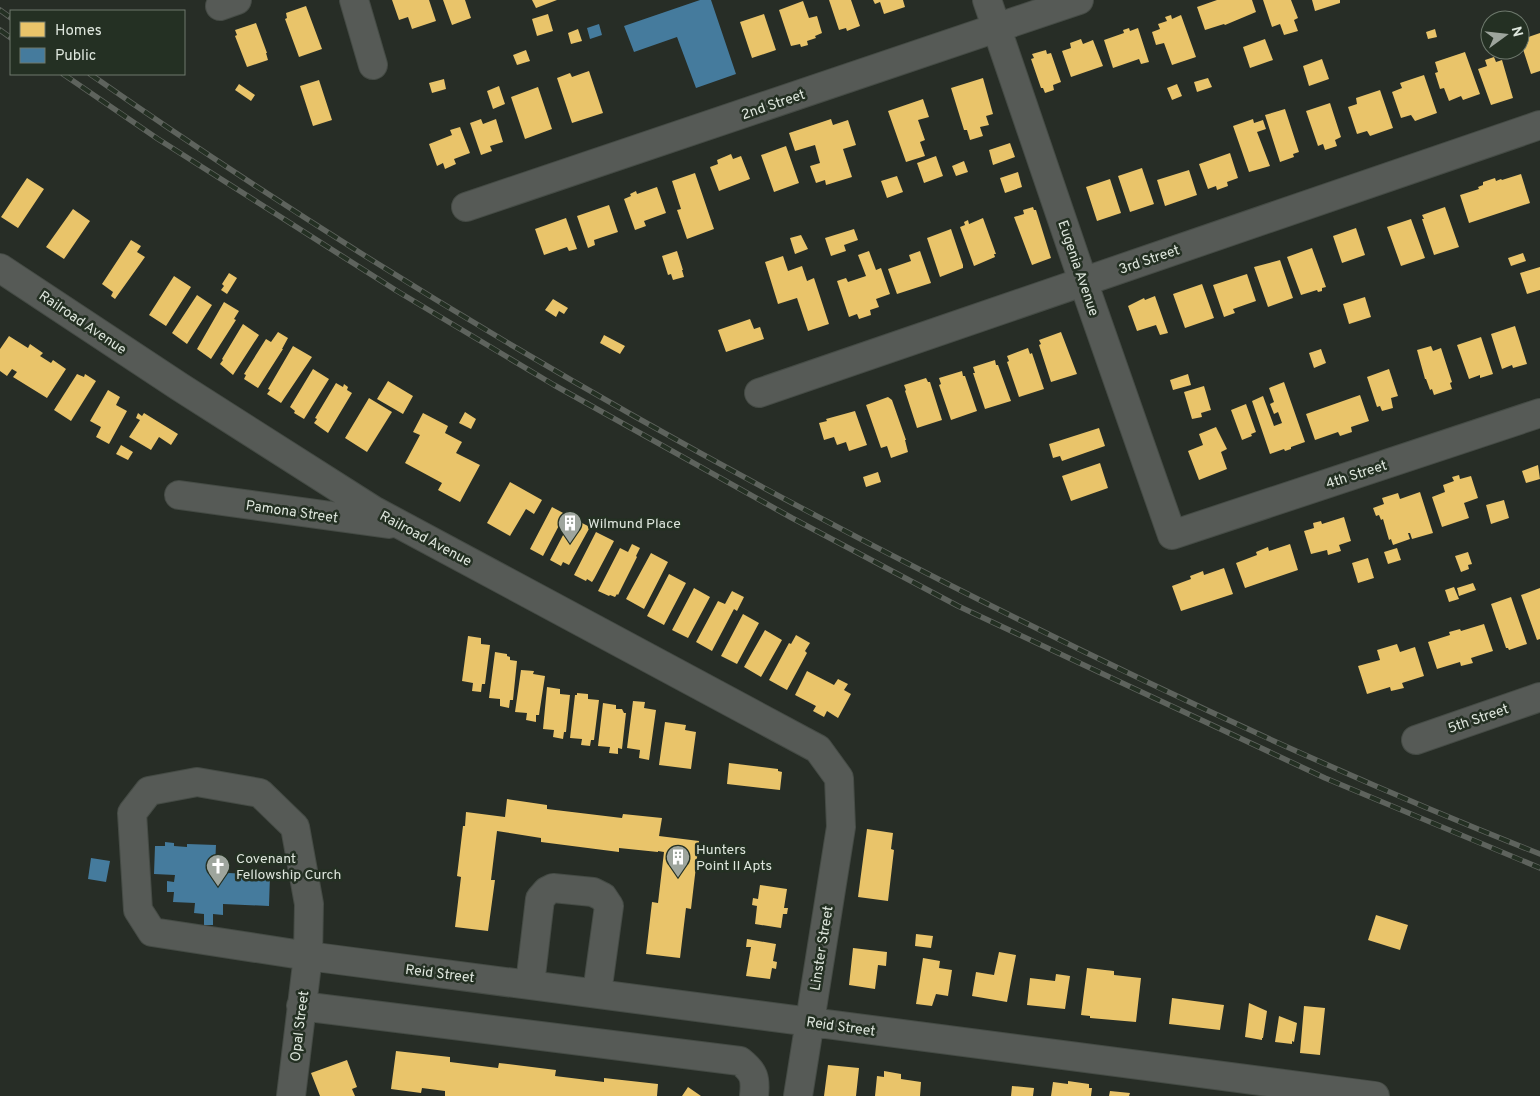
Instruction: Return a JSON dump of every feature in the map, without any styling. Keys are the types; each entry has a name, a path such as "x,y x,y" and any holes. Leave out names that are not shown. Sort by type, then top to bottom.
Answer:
{"street":[{"path":"354,0 373,65"},
{"name":"Eugenia Avenue","path":"987,0 1172,535"},
{"name":"2nd Street","path":"466,207 1079,0"},
{"name":"3rd Street","path":"758,393 1540,125"},
{"name":"Railroad Avenue","path":"0,268 373,510 818,749 839,778 840,801"},
{"name":"4th Street","path":"1172,535 1540,413"},
{"name":"Pamona Street","path":"179,495 405,527"},
{"name":"5th Street","path":"1416,740 1540,696"},
{"name":"Reid Street","path":"308,956 309,904 294,827 260,793 197,782 149,791 132,813 138,910 152,932 308,956 1375,1096"},
{"name":"Linster Street","path":"798,1096 840,827 840,801"},
{"path":"530,984 540,899 547,891 553,888 593,892 603,897 609,906 597,993"},
{"name":"Opal Street","path":"291,1096 308,956"},
{"path":"301,1006 740,1061 751,1070 755,1084 754,1096"}],"building: Homes":[{"path":"392,0 429,0 436,21 412,29 408,17 399,20"},
{"path":"443,0 465,0 471,18 452,25"},
{"path":"532,0 557,0 536,8"},
{"path":"829,0 851,0 860,26 847,31 846,28 839,30"},
{"path":"873,0 903,0 905,7 884,14 880,2 875,4"},
{"path":"1217,0 1252,0 1256,12 1225,25 1205,30 1197,7"},
{"path":"1263,0 1291,0 1298,18 1294,20 1298,31 1284,35 1280,24 1272,27"},
{"path":"1312,0 1340,0 1340,3 1315,11"},
{"path":"803,1 809,18 817,16 822,33 815,36 816,38 807,41 808,45 801,47 800,44 791,46 779,10"},
{"path":"306,6 322,49 299,57 285,19 287,18 286,13"},
{"path":"548,14 553,31 537,36 532,19"},
{"path":"764,14 776,50 752,58 740,22"},
{"path":"1171,15 1172,19 1181,15 1196,57 1172,65 1164,43 1156,45 1152,32 1160,29 1158,24 1167,21 1165,17"},
{"path":"256,23 268,60 247,67 235,36 237,35 235,30"},
{"path":"1129,28 1130,31 1138,28 1149,62 1141,64 1139,59 1113,68 1104,40 1124,33 1123,30"},
{"path":"578,29 582,41 571,44 568,33"},
{"path":"1435,29 1437,37 1428,39 1426,32"},
{"path":"1540,33 1540,71 1531,74 1526,60 1530,60 1530,36"},
{"path":"1081,39 1083,44 1093,40 1103,66 1071,77 1062,51 1071,48 1070,43"},
{"path":"1265,39 1273,60 1250,68 1243,47"},
{"path":"526,50 530,61 517,65 513,55"},
{"path":"1046,50 1047,54 1051,53 1061,82 1053,85 1054,90 1045,93 1043,88 1041,88 1031,59 1034,58 1032,54"},
{"path":"1465,52 1480,94 1463,100 1461,96 1449,101 1444,88 1440,89 1435,73 1438,72 1435,62"},
{"path":"1322,59 1329,79 1309,86 1303,66"},
{"path":"1485,60 1495,60 1496,62 1502,60 1513,98 1491,105 1478,69 1487,66"},
{"path":"589,71 603,113 572,123 557,78 570,73 572,77"},
{"path":"1424,75 1437,113 1415,121 1411,115 1401,118 1392,92 1402,88 1400,83"},
{"path":"983,78 993,114 986,116 989,125 980,127 983,136 970,140 967,130 964,130 951,88"},
{"path":"1208,78 1212,87 1197,92 1194,82"},
{"path":"444,79 446,89 432,93 429,83"},
{"path":"319,80 332,120 313,126 300,86"},
{"path":"239,84 255,95 251,101 235,90"},
{"path":"1177,84 1182,96 1172,100 1167,88"},
{"path":"499,86 505,104 493,109 487,91"},
{"path":"538,87 552,129 525,139 511,97"},
{"path":"1380,90 1393,128 1370,136 1367,131 1357,134 1348,107 1357,104 1356,98"},
{"path":"923,99 929,117 918,120 925,140 920,142 925,156 906,162 888,111"},
{"path":"1330,103 1341,137 1335,140 1337,146 1325,150 1323,144 1318,146 1306,111"},
{"path":"1285,109 1299,152 1293,154 1294,157 1280,162 1265,115"},
{"path":"481,119 483,124 496,119 503,142 490,146 492,151 481,155 470,123"},
{"path":"831,119 833,125 848,120 856,145 843,149 852,177 826,185 825,180 816,183 810,166 820,163 815,145 795,151 789,133"},
{"path":"1253,119 1254,123 1263,120 1266,129 1257,132 1270,166 1249,172 1233,126"},
{"path":"460,127 470,153 454,159 456,164 445,169 443,163 437,166 429,144 452,135 450,130"},
{"path":"1010,143 1015,157 993,165 989,150"},
{"path":"786,146 799,183 774,192 761,155"},
{"path":"1230,153 1238,178 1227,182 1228,186 1217,190 1216,186 1208,189 1199,164"},
{"path":"731,154 733,159 741,156 750,179 719,191 710,167 718,164 717,160"},
{"path":"936,156 943,176 924,183 917,163"},
{"path":"964,161 968,172 956,176 952,166"},
{"path":"1142,168 1154,204 1130,212 1118,176"},
{"path":"1189,170 1197,195 1165,206 1157,180"},
{"path":"1018,172 1022,187 1005,193 1000,178"},
{"path":"695,173 714,229 687,239 677,210 681,209 672,181"},
{"path":"1521,174 1530,203 1469,223 1460,195 1479,189 1478,187 1483,185 1483,182 1495,178 1496,181 1502,180"},
{"path":"897,176 903,192 887,198 881,181"},
{"path":"27,178 44,189 18,228 1,217"},
{"path":"1110,179 1121,213 1097,221 1086,187"},
{"path":"657,187 666,213 644,221 646,226 635,230 624,199 636,191 637,194"},
{"path":"609,205 618,232 594,240 595,245 588,248 577,216"},
{"path":"1033,207 1036,210 1051,258 1032,265 1014,217 1024,214 1023,210"},
{"path":"1445,207 1459,247 1434,255 1422,215"},
{"path":"73,209 90,221 64,259 46,247"},
{"path":"566,218 577,249 569,251 567,247 544,255 535,229"},
{"path":"983,218 996,254 994,254 995,257 974,266 960,227 965,225 964,222 968,220 969,224"},
{"path":"1411,219 1425,258 1401,266 1387,227"},
{"path":"1356,228 1365,255 1342,263 1333,236"},
{"path":"854,229 858,240 844,245 846,251 831,256 825,238"},
{"path":"951,229 963,268 940,277 927,238"},
{"path":"801,235 808,249 795,254 790,238"},
{"path":"131,240 141,246 137,252 145,257 115,299 111,296 113,292 102,284"},
{"path":"1312,248 1326,287 1322,288 1322,291 1318,292 1317,290 1301,295 1287,257"},
{"path":"677,251 684,277 673,280 671,274 668,275 662,256"},
{"path":"869,251 876,270 881,268 890,294 876,299 879,307 870,310 871,315 859,319 857,314 849,317 837,281 846,278 848,282 866,276 858,255"},
{"path":"920,251 931,283 897,294 888,269 911,261 909,255"},
{"path":"1523,253 1526,261 1511,266 1508,258"},
{"path":"783,256 788,271 802,266 807,281 814,278 829,324 808,331 797,298 778,304 765,262"},
{"path":"1280,260 1293,298 1268,307 1254,267"},
{"path":"1540,267 1540,290 1527,294 1520,273"},
{"path":"229,273 237,278 227,294 221,290 224,286 222,284"},
{"path":"1247,274 1256,301 1233,309 1235,313 1224,317 1213,285"},
{"path":"174,276 191,287 166,326 149,315"},
{"path":"1202,284 1214,318 1185,328 1173,294"},
{"path":"197,295 212,305 187,344 172,333"},
{"path":"1155,296 1168,333 1160,335 1156,325 1137,331 1128,306 1144,298 1145,300"},
{"path":"1365,297 1371,317 1349,324 1343,304"},
{"path":"553,299 568,308 564,314 559,311 556,317 545,310"},
{"path":"224,302 239,311 234,319 236,320 211,359 197,349"},
{"path":"750,319 754,329 760,327 764,339 726,352 718,330"},
{"path":"243,324 259,335 233,375 220,364"},
{"path":"1515,326 1527,364 1513,368 1512,365 1502,369 1491,334"},
{"path":"278,332 288,338 258,388 244,379 246,375 244,374 266,339 271,342"},
{"path":"1061,332 1077,374 1051,382 1039,340"},
{"path":"604,335 625,346 620,354 600,343"},
{"path":"9,336 28,348 30,344 43,353 40,356 51,363 53,360 66,369 47,398 13,377 17,372 12,369 7,376 0,371 0,349"},
{"path":"1481,337 1493,374 1480,378 1480,375 1469,379 1457,345"},
{"path":"293,346 312,357 281,403 267,394 270,390 268,389"},
{"path":"1431,346 1433,351 1441,348 1452,382 1450,383 1452,389 1434,395 1425,379 1417,350"},
{"path":"1028,348 1030,354 1032,353 1044,389 1019,397 1007,362 1009,361 1007,356"},
{"path":"1321,349 1326,363 1314,368 1309,353"},
{"path":"995,360 1011,401 985,409 973,373 975,373 973,367"},
{"path":"313,369 329,379 304,419 294,413 295,411 290,407"},
{"path":"1389,369 1398,396 1391,398 1393,408 1382,411 1380,406 1377,407 1367,377"},
{"path":"962,371 977,411 951,420 939,385 941,384 939,378"},
{"path":"77,374 84,377 85,374 96,381 71,421 54,410"},
{"path":"1188,374 1191,385 1173,390 1170,380"},
{"path":"926,378 930,382 942,420 917,428 904,385"},
{"path":"388,381 413,396 403,414 377,399"},
{"path":"1284,382 1305,442 1291,447 1291,449 1285,451 1284,449 1270,454 1252,401 1263,396 1274,426 1282,423 1278,412 1274,414 1270,404 1274,402 1269,388"},
{"path":"336,383 343,387 344,384 348,387 347,390 352,393 328,433 314,423 317,419 315,418"},
{"path":"1204,386 1211,410 1201,413 1202,417 1192,419 1184,392"},
{"path":"108,390 120,397 116,405 127,411 109,444 96,437 101,427 90,421"},
{"path":"1360,395 1369,421 1351,427 1352,432 1340,436 1338,432 1315,440 1306,414"},
{"path":"888,397 892,400 906,440 908,452 891,458 887,446 881,448 866,405"},
{"path":"369,398 392,412 367,452 345,438"},
{"path":"1246,404 1256,432 1242,440 1231,410"},
{"path":"855,411 867,445 849,451 846,442 837,445 834,437 824,440 819,423 827,421 826,419"},
{"path":"465,412 476,419 471,429 459,423"},
{"path":"138,413 142,416 144,413 178,434 171,445 159,437 151,450 129,437 140,420 136,418"},
{"path":"423,413 448,426 445,433 462,442 456,453 480,465 460,502 438,490 442,483 405,463 420,435 413,432"},
{"path":"1216,427 1227,449 1221,452 1227,469 1199,480 1188,451 1203,445 1199,434"},
{"path":"1099,428 1105,446 1062,461 1060,456 1053,458 1049,444"},
{"path":"121,445 133,452 128,460 116,454"},
{"path":"1100,463 1108,488 1071,501 1062,476"},
{"path":"1538,465 1540,479 1526,483 1522,471"},
{"path":"878,472 881,482 866,487 863,477"},
{"path":"1459,475 1460,479 1471,476 1478,498 1464,503 1469,518 1442,527 1432,497 1445,492 1443,485 1454,481 1452,477"},
{"path":"510,482 542,500 534,514 526,509 510,536 487,523"},
{"path":"1420,492 1433,533 1412,539 1410,533 1408,533 1410,539 1393,545 1391,539 1389,540 1383,519 1381,520 1379,515 1376,516 1373,508 1384,504 1382,498 1398,493 1400,499"},
{"path":"1504,500 1509,518 1491,524 1486,505"},
{"path":"552,507 565,514 543,556 530,549"},
{"path":"1344,517 1351,541 1339,545 1341,551 1328,555 1327,550 1311,554 1304,531 1314,528 1313,523 1321,521 1322,524"},
{"name":"Wilmund Place","path":"572,518 590,527 569,565 563,562 561,566 550,560"},
{"path":"596,532 614,541 592,582 574,575"},
{"path":"632,544 640,548 618,595 615,597 609,596 598,591 620,548 628,552"},
{"path":"1290,544 1298,570 1245,588 1236,563 1257,555 1256,552 1268,547 1269,551"},
{"path":"1397,548 1401,560 1388,564 1384,552"},
{"path":"1468,552 1472,564 1468,565 1469,569 1461,572 1455,556"},
{"path":"651,553 668,562 644,609 626,599"},
{"path":"1368,558 1374,578 1358,583 1352,563"},
{"path":"1224,568 1233,594 1181,611 1172,586 1191,579 1190,576 1203,571 1204,575"},
{"path":"669,574 686,583 664,625 647,616"},
{"path":"1473,583 1476,590 1459,596 1457,588"},
{"path":"1454,587 1459,599 1449,602 1445,590"},
{"path":"694,588 710,597 688,638 672,630"},
{"path":"1540,588 1540,639 1537,640 1521,595"},
{"path":"732,591 744,597 737,611 734,609 712,651 696,642 718,601 725,604"},
{"path":"1511,597 1527,644 1509,650 1506,648 1491,604"},
{"path":"743,614 759,623 737,664 721,656"},
{"path":"1484,624 1493,651 1471,658 1473,663 1461,666 1460,662 1437,669 1428,642 1450,635 1449,632 1460,629 1461,631"},
{"path":"765,630 782,640 761,677 744,667"},
{"path":"796,635 810,643 805,651 807,653 787,690 769,680 789,643 791,644"},
{"path":"468,636 481,638 481,644 490,645 485,684 482,684 481,692 472,691 473,683 462,681"},
{"path":"1397,644 1400,652 1415,647 1424,676 1402,683 1404,688 1391,691 1390,687 1367,694 1358,666 1380,660 1377,650"},
{"path":"495,652 507,654 510,660 517,661 513,700 510,700 509,708 500,706 500,699 489,698"},
{"path":"521,670 534,671 533,674 545,676 539,715 536,715 536,722 526,720 527,713 515,712"},
{"path":"807,671 834,685 838,679 848,684 844,690 851,694 838,718 827,711 824,717 813,711 816,706 795,695"},
{"path":"547,687 560,689 560,694 570,695 566,732 564,732 563,739 553,737 554,730 543,729"},
{"path":"577,693 588,694 588,699 599,700 594,740 591,740 590,746 581,745 582,739 570,738 575,695"},
{"path":"633,701 645,702 644,708 656,710 649,760 639,758 640,750 627,748"},
{"path":"603,703 616,705 616,709 622,709 626,713 622,749 618,748 618,754 609,753 610,747 598,746"},
{"path":"665,722 686,725 685,730 696,732 691,769 659,765"},
{"path":"729,763 778,769 778,771 782,772 780,790 727,784"},
{"name":"Hunters Point II Apts","path":"507,799 547,805 547,809 622,818 623,814 662,818 659,836 699,841 691,909 686,908 680,958 646,954 652,902 658,903 664,852 658,851 619,848 619,852 541,842 541,838 497,831 491,880 495,880 488,931 455,927 461,877 457,876 466,812 505,817"},
{"path":"867,829 893,833 891,849 894,850 888,901 858,897"},
{"path":"760,885 787,889 784,908 788,908 787,914 783,914 781,928 755,924 757,906 752,905 753,898 758,899"},
{"path":"1376,915 1408,925 1400,950 1368,940"},
{"path":"916,934 933,936 931,948 915,946"},
{"path":"747,939 776,944 773,961 777,962 776,969 772,968 770,979 746,976 751,947 746,947"},
{"path":"853,948 887,952 886,966 878,965 875,989 849,985"},
{"path":"999,952 1016,955 1007,1002 972,996 976,972 994,975"},
{"path":"923,958 940,961 939,968 952,970 948,996 936,994 932,1006 916,1004"},
{"path":"1087,968 1114,971 1114,975 1141,978 1136,1022 1090,1018 1090,1016 1081,1015"},
{"path":"1056,974 1070,976 1065,1009 1027,1005 1030,978 1055,981"},
{"path":"1172,998 1224,1005 1220,1030 1169,1024"},
{"path":"1249,1003 1267,1011 1262,1040 1245,1037"},
{"path":"1304,1006 1325,1008 1320,1055 1300,1053"},
{"path":"1279,1016 1297,1023 1292,1044 1275,1042"},
{"path":"396,1051 450,1057 450,1062 498,1068 499,1063 556,1070 555,1076 604,1082 604,1078 658,1084 657,1096 445,1096 445,1091 422,1088 421,1093 391,1089"},
{"path":"347,1060 357,1087 352,1089 355,1096 320,1096 311,1073"},
{"path":"828,1065 859,1068 856,1096 824,1096"},
{"path":"884,1071 901,1074 901,1079 921,1082 920,1096 875,1096 877,1076 884,1077"},
{"path":"1068,1081 1089,1084 1089,1088 1092,1088 1091,1096 1051,1096 1053,1082 1068,1084"},
{"path":"1012,1086 1034,1088 1033,1096 1011,1096"},
{"path":"688,1087 701,1096 682,1096"},
{"path":"1110,1091 1130,1093 1129,1096 1109,1096"}],"building: Public":[{"path":"700,0 711,0 736,74 696,88 677,37 634,52 624,26"},
{"path":"599,24 602,35 590,39 587,28"},
{"name":"Covenant Fellowship Curch","path":"165,842 174,843 174,846 187,847 187,844 216,845 215,866 229,867 228,873 270,875 269,906 223,904 223,915 213,914 213,925 204,925 204,914 194,913 195,903 173,902 174,892 167,892 167,881 174,882 175,875 154,874 155,846 165,846"},
{"path":"91,858 110,861 106,882 88,879"}],"railway":[{"path":"0,10 10,17"},
{"path":"0,30 10,37"},
{"path":"64,75 158,139 397,291 554,385 792,518 958,606 1325,778 1540,868"},
{"path":"91,75 193,144 402,279 615,405 833,525 1091,655 1239,725 1389,792 1540,854"}],"place":[{"name":"Wilmund Place","path":"570,544"},
{"name":"Hunters Point II Apts","path":"678,878"},
{"name":"Covenant Fellowship Curch","path":"218,887"}]}
